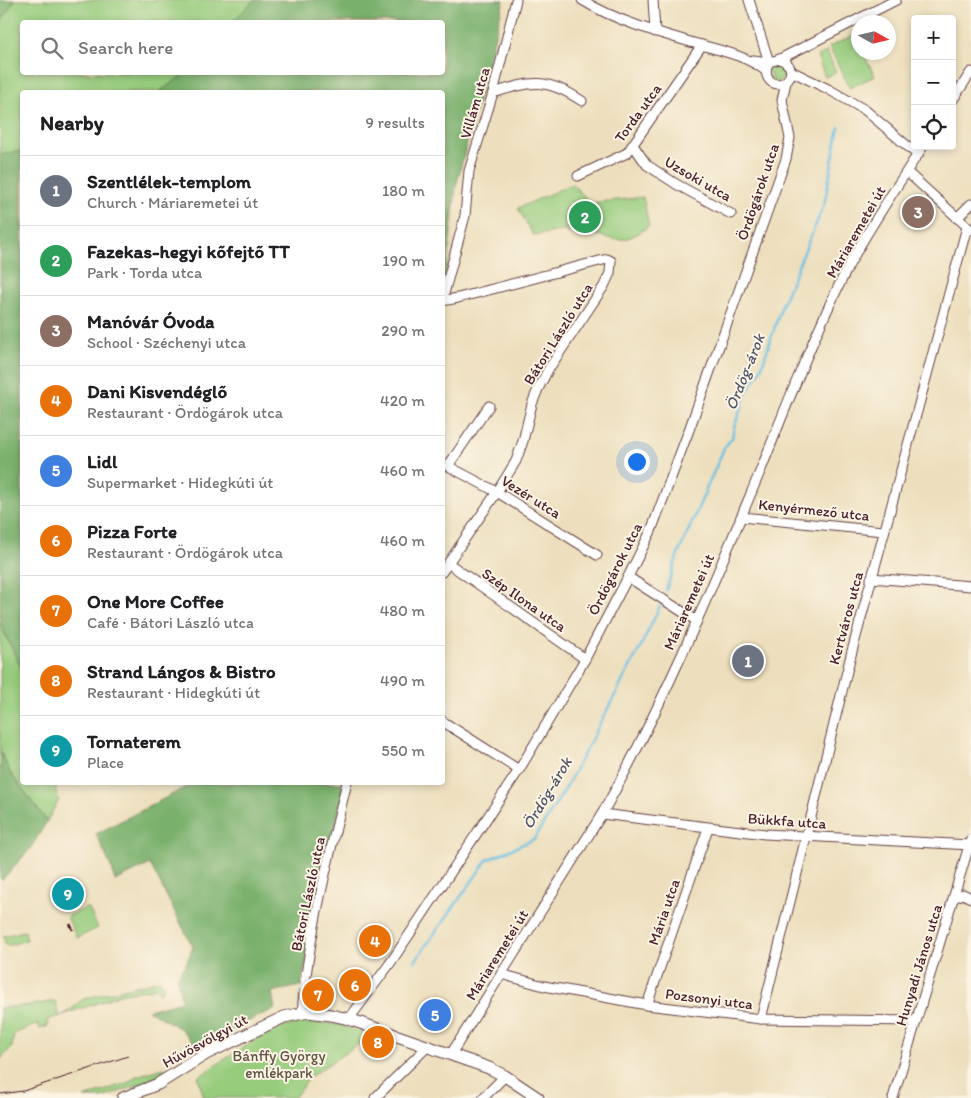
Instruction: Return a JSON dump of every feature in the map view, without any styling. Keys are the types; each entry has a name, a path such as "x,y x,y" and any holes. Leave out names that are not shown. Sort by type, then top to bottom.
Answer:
{"main road":[{"name":"Hűvösvölgyi út","path":"123,1098 158,1084 206,1054 261,1027 284,1017 302,1013 319,1013 349,1019 451,1054 505,1076 538,1098"}],"street":[{"name":"Villám utca","path":"445,290 465,216 469,171 493,93 516,0"},
{"path":"582,0 618,18 655,32 758,61 792,53 896,0"},
{"path":"653,0 655,32"},
{"path":"746,59 772,59 790,67 788,77 782,83 774,83 768,78 772,59 749,0"},
{"name":"Torda utca","path":"578,176 627,153 702,46"},
{"path":"956,95 971,72"},
{"path":"788,77 808,81 828,89 865,110 918,155"},
{"name":"Ördögárok utca","path":"349,1019 391,962 519,770 585,659 651,531 786,159 790,138 782,100 788,77"},
{"path":"493,93 520,84 542,83 562,89 582,101"},
{"name":"Uzsoki utca","path":"633,145 647,165 676,184 731,214"},
{"name":"Máriaremetei út","path":"451,1054 602,814 636,750 697,621 831,303 850,264 921,150"},
{"path":"907,172 969,228"},
{"path":"958,218 971,204"},
{"name":"Kertváros utca","path":"761,1020 883,531 969,228"},
{"name":"Bátori László utca","path":"445,300 607,258 611,261 610,273 604,286 548,370 538,389 516,461 445,568"},
{"name":"Vezér utca","path":"489,406 448,466 497,492 597,554"},
{"name":"Kenyérmező utca","path":"741,517 883,531"},
{"name":"Szép Ilona utca","path":"448,563 585,659"},
{"path":"628,577 697,621"},
{"path":"871,578 971,586"},
{"path":"445,723 519,770"},
{"name":"Bátori László utca","path":"302,1013 308,959 346,785"},
{"name":"Bükkfa utca","path":"602,814 708,828 806,837 970,843"},
{"name":"Mária utca","path":"647,1005 708,828"},
{"name":"Hunyadi János utca","path":"893,1098 970,843"},
{"path":"954,898 963,894 971,898"},
{"name":"Pozsonyi utca","path":"502,974 544,986 647,1005 761,1020 916,1021"},
{"path":"375,1098 428,1046"},
{"path":"483,1098 505,1076"}],"green space":[{"path":"0,0 15,0 0,23"},
{"path":"15,0 254,0 234,20 20,20 20,75 182,75 162,90 20,90 20,151 0,154 0,23"},
{"path":"254,0 504,0 456,186 445,282 445,90 162,90 182,75 445,75 445,20 234,20"},
{"path":"851,36 851,60 867,60 875,76 850,88 829,47"},
{"path":"827,52 836,72 825,77 817,56"},
{"path":"780,59 790,75 774,83 767,67"},
{"path":"20,151 20,665 0,624 0,154"},
{"path":"572,184 591,203 643,197 649,226 637,234 620,240 576,231 533,235 518,208"},
{"path":"0,624 20,665 20,785 58,785 56,791 59,800 47,821 11,774 0,751"},
{"path":"0,751 11,774 47,821 30,849 2,880 0,877"},
{"path":"190,785 345,785 301,986 272,992 275,1009 202,1045 193,1043 181,1029 148,1010 182,1001 177,978 186,964 193,947 150,864 115,881 112,869 96,834"},
{"path":"88,907 98,928 77,938 67,917"},
{"path":"25,931 27,940 6,946 3,936"},
{"path":"160,980 164,987 159,993 157,988 120,994 62,1015 83,999"},
{"path":"55,1001 59,1016 47,1020 48,1026 40,1029 38,1024 14,1034 12,1047 0,1060 0,1008"},
{"name":"Bánffy György emlékpark","path":"303,1023 341,1025 372,1035 311,1076 294,1098 204,1098 198,1077 245,1046 283,1027"},
{"path":"164,1068 166,1073 146,1082 102,1098 84,1098 129,1082 136,1076"}],"waterway":[{"name":"Ördög-árok","path":"666,590 677,557 724,448 732,438 734,427 747,392 761,369 783,302 824,205 839,127"},
{"name":"Ördög-árok","path":"415,961 487,860 534,839 564,791 638,652 661,604"}],"tram line":[{"path":"0,1094 23,1091 128,1056"}],"railway":[{"path":"70,924 73,930"}],"place":[{"name":"Manóvár Óvoda","path":"918,212"},
{"name":"Fazekas-hegyi kőfejtő TT","path":"585,217"},
{"name":"Szentlélek-templom","path":"748,661"},
{"name":"Tornaterem","path":"68,894"},
{"name":"Dani Kisvendéglő","path":"375,941"},
{"name":"Pizza Forte","path":"355,985"},
{"name":"One More Coffee","path":"318,995"},
{"name":"Lidl","path":"435,1015"},
{"name":"Strand Lángos & Bistro","path":"378,1042"}]}
